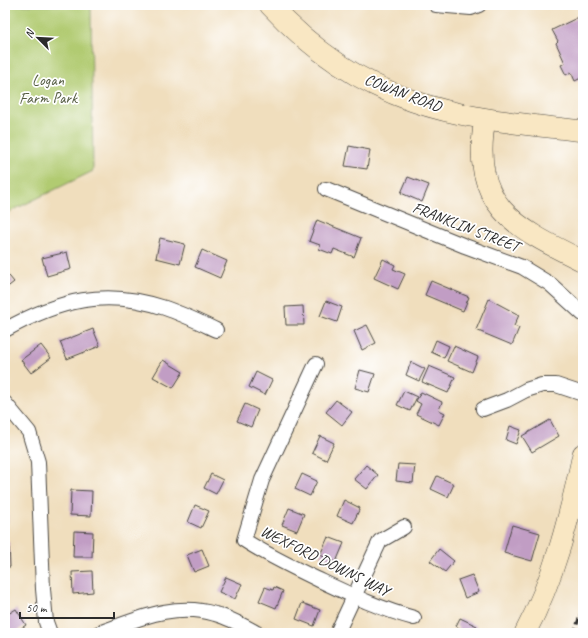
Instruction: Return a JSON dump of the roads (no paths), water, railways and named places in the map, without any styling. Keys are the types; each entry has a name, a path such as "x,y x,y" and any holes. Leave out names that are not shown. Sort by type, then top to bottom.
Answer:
{"main road":[{"name":"COWAN ROAD","path":"270,5 311,43 356,75 412,101 447,111 485,119 583,131"},
{"path":"485,119 481,146 482,160 486,182 492,196 502,209 522,227 546,243 583,261"},
{"path":"524,633 537,609 553,571 583,454"}],"street":[{"path":"436,5 471,8 479,5"},
{"name":"FRANKLIN STREET","path":"326,188 465,246 522,267 550,284 583,314"},
{"path":"5,330 26,318 53,306 89,298 131,300 147,303 166,308 216,330"},
{"name":"WEXFORD DOWNS WAY","path":"316,364 262,480 244,540 264,553 354,596 391,612 414,618"},
{"path":"483,409 507,400 526,390 542,385 556,386 583,394"},
{"path":"5,403 29,432 38,462 43,589 50,633"},
{"path":"337,633 380,541 404,527"},
{"path":"99,633 159,612 188,610 214,613 257,633"}],"railway":[{"path":"574,633 583,607"}],"park label":[{"name":"Logan Farm Park","path":"48,89"}]}
